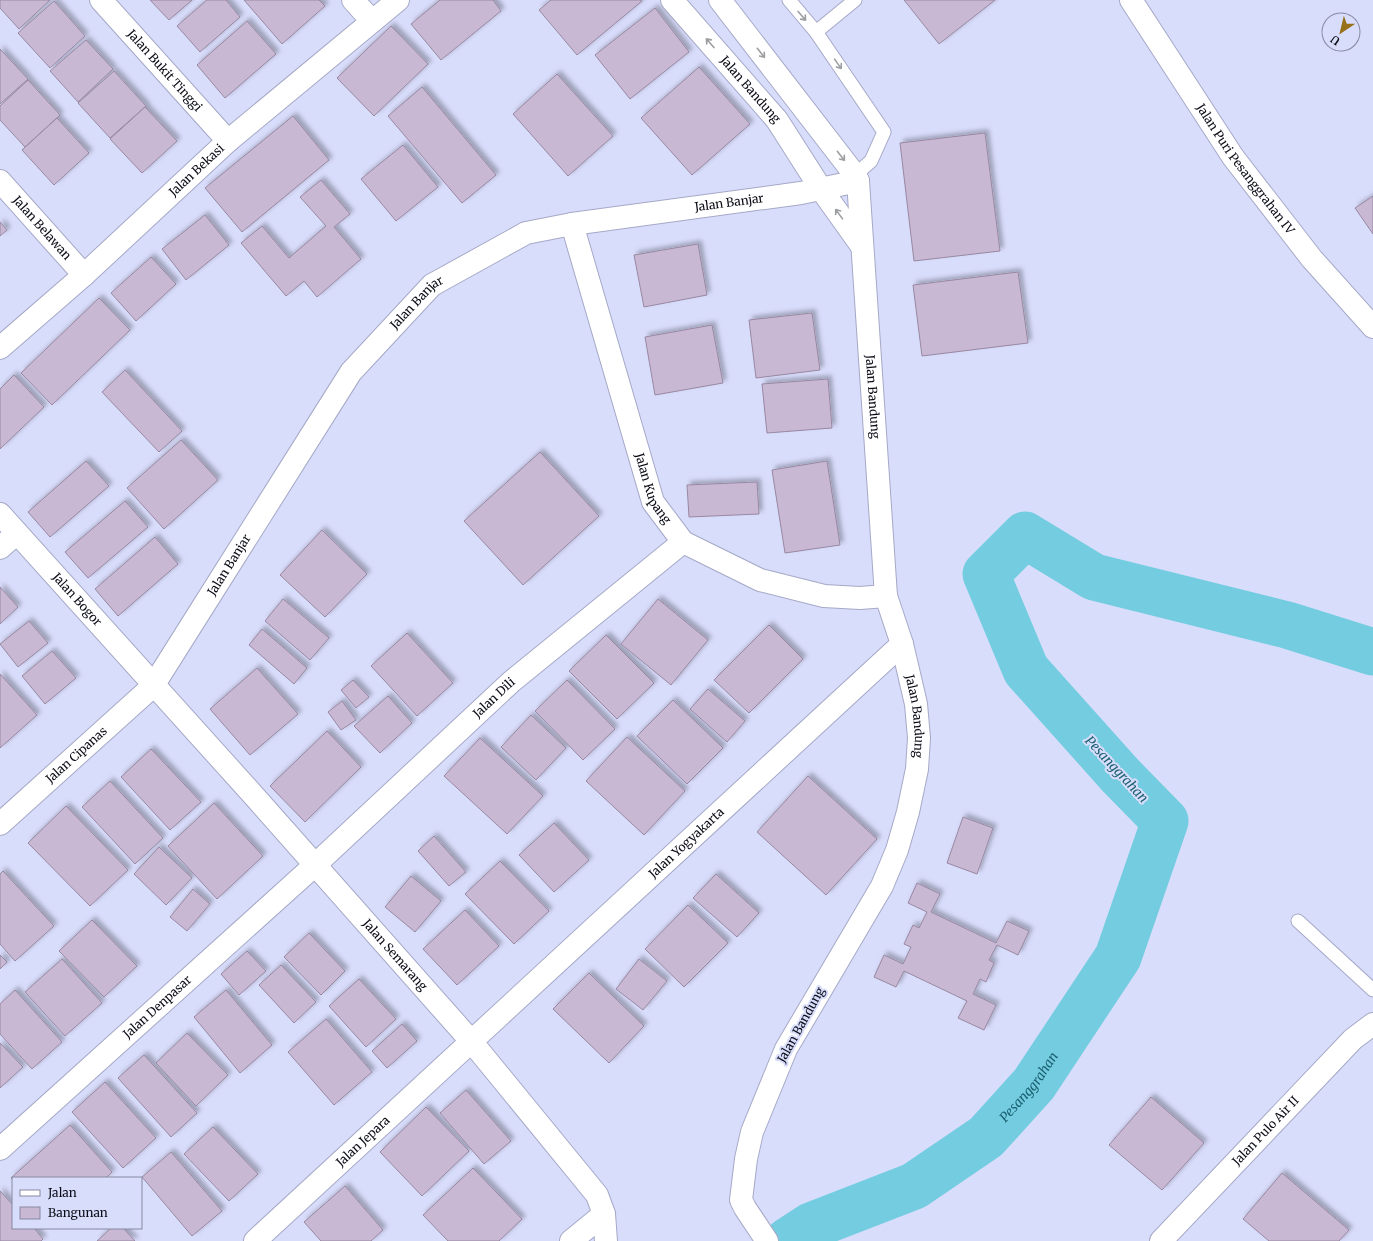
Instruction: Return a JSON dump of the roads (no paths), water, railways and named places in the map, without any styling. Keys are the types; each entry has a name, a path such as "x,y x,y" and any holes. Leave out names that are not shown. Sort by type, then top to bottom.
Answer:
{"street":[{"name":"Jalan Bukit Tinggi","path":"101,0 228,141"},
{"path":"353,0 372,21"},
{"name":"Jalan Bekasi","path":"0,348 84,275 228,141 398,0"},
{"name":"Jalan Bandung","path":"672,0 777,120 821,189 861,245"},
{"path":"720,0 856,178"},
{"name":"Jalan Puri Pesanggrahan IV","path":"1131,0 1233,157 1312,259 1373,327"},
{"name":"Jalan Bandung","path":"767,1241 741,1200 746,1158 752,1132 786,1049 882,886 897,850 908,812 916,769 919,738 916,704 902,644 886,596 856,178"},
{"name":"Jalan Banjar","path":"153,686 351,372 432,285 526,233 572,224 821,189 856,178"},
{"name":"Jalan Belawan","path":"0,181 84,275"},
{"name":"Jalan Kupang","path":"572,224 653,502 683,542 760,580 824,596 860,598 886,596"},
{"name":"Jalan Bogor","path":"0,514 153,686"},
{"path":"0,548 17,533"},
{"name":"Jalan Dili","path":"315,865 511,682 683,542"},
{"name":"Jalan Yogyakarta","path":"471,1041 902,644"},
{"name":"Jalan Cipanas","path":"0,824 153,686"},
{"name":"Jalan Semarang","path":"153,686 315,865 471,1041 579,1171 596,1195 604,1214 606,1241"},
{"name":"Jalan Denpasar","path":"0,1149 315,865"},
{"name":"Jalan Pulo Air II","path":"1161,1241 1353,1039 1373,1024"},
{"name":"Jalan Jepara","path":"255,1241 471,1041"},
{"path":"571,1241 604,1214"}],"lane":[{"path":"789,0 816,32 884,132 871,160 856,178"},
{"path":"816,32 854,0"},
{"path":"1298,920 1373,990"}],"waterway":[{"name":"Pesanggrahan","path":"788,1241 811,1226 914,1186 986,1137 1034,1084 1118,957 1165,821 1120,775 1026,670 986,574 1025,535 1094,577 1287,625 1373,652"}]}
